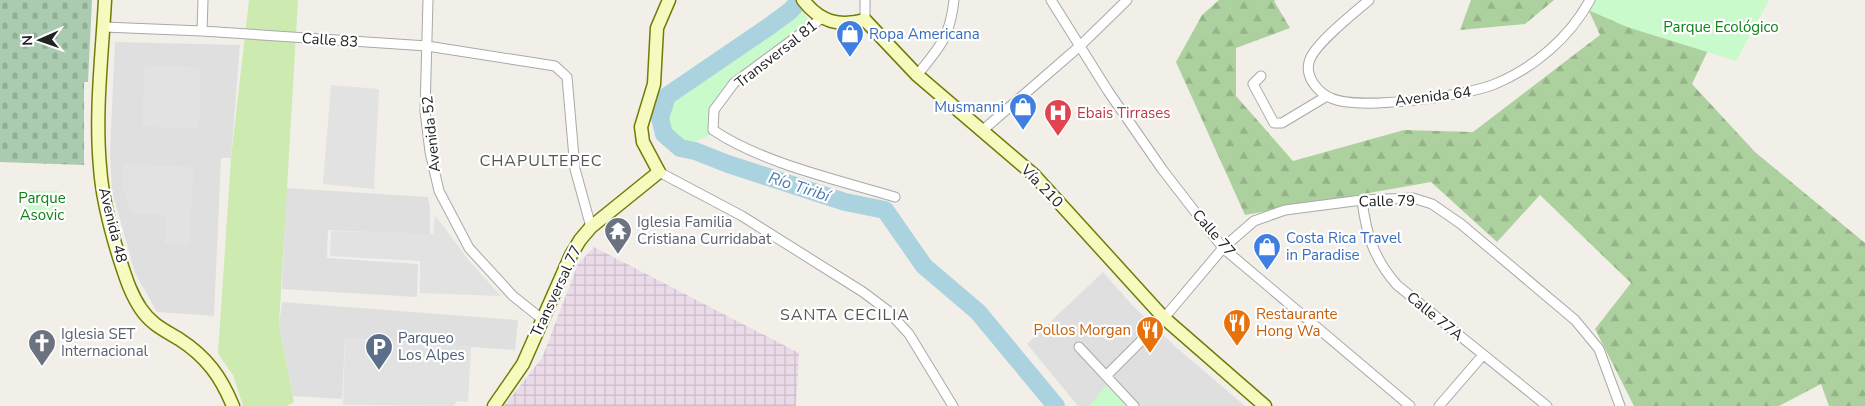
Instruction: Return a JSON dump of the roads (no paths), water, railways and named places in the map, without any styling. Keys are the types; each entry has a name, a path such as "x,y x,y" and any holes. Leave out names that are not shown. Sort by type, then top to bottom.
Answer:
{"street":[{"name":"Avenida 48","path":"105,0 100,97 100,168 111,230 130,289 141,309 157,327 180,340 212,366 226,388 233,406"},
{"path":"202,32 203,0"},
{"name":"Avenida 52","path":"428,0 425,111 430,152 439,191 469,248 512,296 542,319"},
{"path":"669,0 657,28 654,84 640,127 643,142 659,172 742,216 887,310 909,334 953,406"},
{"path":"803,0 817,15 838,23 852,23 865,20 865,0"},
{"path":"917,75 942,44 952,20 954,0"},
{"name":"Calle 77","path":"1051,0 1081,45 1108,91 1157,161 1223,248 1410,406"},
{"path":"983,130 1081,45 1127,0"},
{"path":"1262,76 1253,84 1274,123 1282,123 1327,96 1315,86 1310,78 1309,61 1314,52 1369,0"},
{"name":"Avenida 64","path":"1327,96 1344,102 1378,102 1457,95 1495,84 1536,62 1564,36 1590,0"},
{"name":"Transversal 81","path":"817,15 734,83 714,110 713,130 730,141 790,165 895,197"},
{"name":"Vía 210","path":"865,20 917,75 1034,175 1164,318 1266,406"},
{"name":"Calle 83","path":"104,27 427,46 555,66 567,77 575,169 592,227"},
{"name":"Transversal 77","path":"494,406 523,364 571,255 580,240 592,227 659,172"},
{"name":"Calle 79","path":"1107,375 1164,318 1223,248 1254,221 1285,210 1362,200 1413,198 1432,204 1460,224 1575,320 1599,349 1620,406"},
{"name":"Calle 77A","path":"1362,200 1366,228 1378,258 1386,273 1396,285 1547,406"},
{"path":"1079,347 1134,406"},
{"path":"1440,406 1483,355"}],"waterway":[{"name":"Río Tiribí","path":"800,0 790,11 771,25 667,96 660,118 664,134 680,148 695,151 728,164 845,202 885,210 924,266 978,312 1056,406"}],"place":[{"name":"Ropa Americana","path":"850,58"},
{"name":"Musmanni","path":"1023,131"},
{"name":"Ebais Tirrases","path":"1058,137"},
{"name":"Iglesia Familia Cristiana Curridabat","path":"618,255"},
{"name":"Costa Rica Travel in Paradise","path":"1267,271"},
{"name":"Restaurante Hong Wa","path":"1237,347"},
{"name":"Pollos Morgan","path":"1150,354"},
{"name":"Iglesia SET Internacional","path":"42,367"},
{"name":"Parqueo Los Alpes","path":"379,371"}],"district":[{"name":"CHAPULTEPEC","path":"541,161"},
{"name":"SANTA CECILIA","path":"845,315"}],"park label":[{"name":"Parque Ecológico","path":"1721,27"},
{"name":"Parque Asovic","path":"42,206"}]}
